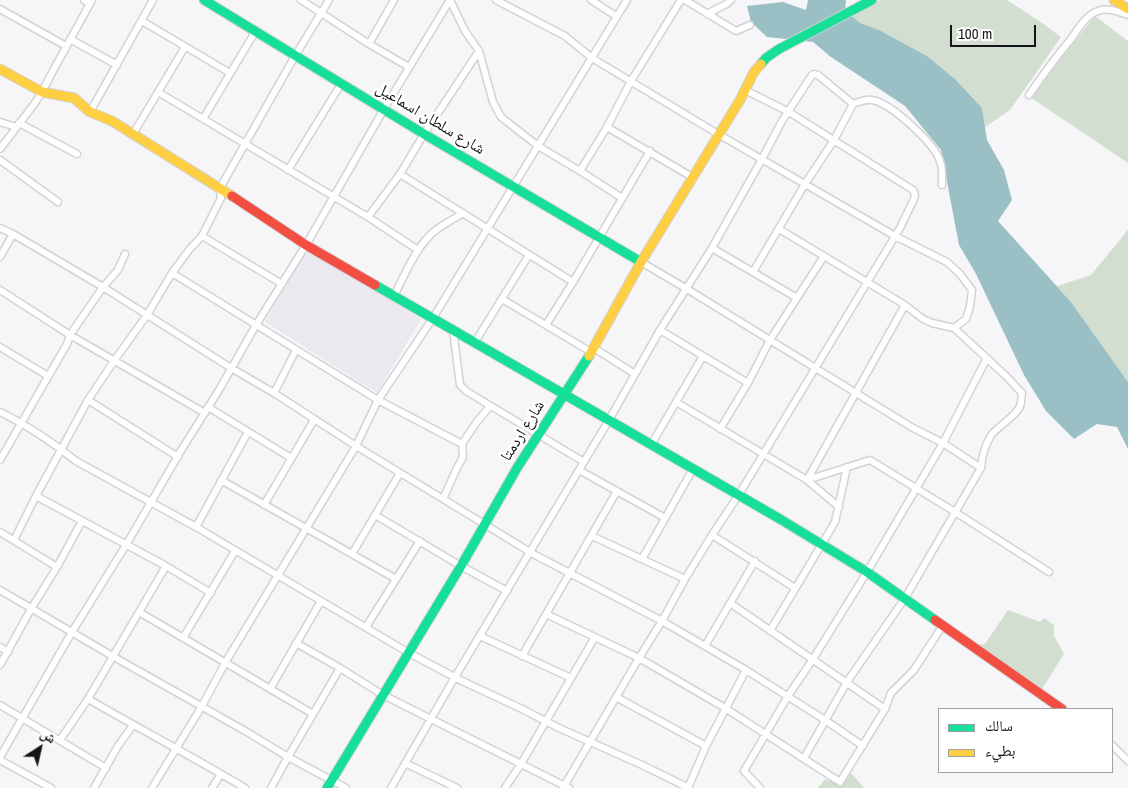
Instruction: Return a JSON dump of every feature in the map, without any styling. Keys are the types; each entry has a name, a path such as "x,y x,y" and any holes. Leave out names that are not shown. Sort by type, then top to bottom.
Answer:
{"street":[{"path":"0,149 42,92 91,2 84,0"},
{"path":"90,112 153,0"},
{"path":"301,0 369,44 409,67"},
{"path":"14,540 88,400 172,273 188,250 202,236 221,198 220,188 329,0"},
{"path":"369,44 394,0"},
{"path":"450,0 465,31 479,51 493,102 501,117 538,146 580,170 622,198"},
{"path":"51,788 0,759 72,632 306,245 384,109 450,0"},
{"path":"496,0 506,2 565,36 592,58 718,134 895,236 947,262 960,274 972,290 966,319 954,328"},
{"path":"591,0 616,16"},
{"path":"152,788 356,446 378,400 433,318 627,0"},
{"path":"580,170 681,0"},
{"path":"685,0 736,31 750,25"},
{"path":"707,14 731,0"},
{"name":"شارع اردمتا","path":"329,784 461,566 484,524 592,350 641,262 734,110 754,72 766,58 779,50 872,0"},
{"path":"1114,0 1128,8"},
{"name":"شارع سلطان اسماعيل","path":"208,1 341,84 599,239 641,262"},
{"path":"0,9 66,46"},
{"path":"1029,95 1054,59 1083,23 1094,13 1098,10 1109,9 1128,15"},
{"path":"142,20 230,73"},
{"path":"203,119 255,32"},
{"path":"70,39 117,65"},
{"path":"133,134 185,47"},
{"path":"368,217 400,174 479,51"},
{"path":"0,69 42,92 74,98 90,112 112,121 220,188 306,245 780,519 867,572 1061,708"},
{"path":"391,788 430,719 609,420 660,330 712,248 780,124 810,76 818,75 853,104"},
{"path":"288,170 341,84"},
{"path":"296,643 340,668 383,696 565,787 662,621 684,579 764,454 895,236 914,199 913,190 788,112 745,90"},
{"path":"158,92 368,217 418,250"},
{"path":"753,272 805,184 834,140 853,104 870,100 879,102 906,120 934,149 942,169 942,185"},
{"path":"0,122 18,125 77,154"},
{"path":"607,127 692,177"},
{"path":"546,325 650,151"},
{"path":"0,160 58,202"},
{"path":"400,174 573,282"},
{"path":"394,296 418,250 427,238 435,230 463,213"},
{"path":"0,228 103,287 274,393 314,420 530,552 662,621 705,646 788,696 863,746"},
{"path":"779,229 905,305 923,319 954,328 1022,393 1020,406 1011,418 1001,424 991,436 983,452 981,468 905,598 847,682 804,758"},
{"path":"0,257 13,234"},
{"path":"202,236 282,284"},
{"path":"712,248 797,298"},
{"path":"0,460 67,344 70,335 103,287 118,270 125,254"},
{"path":"475,342 529,255"},
{"path":"720,429 748,383 770,340 824,256"},
{"path":"641,262 981,468"},
{"path":"172,273 378,400 462,444"},
{"path":"0,290 114,361 248,432 291,458"},
{"path":"502,299 635,374"},
{"path":"807,480 905,305"},
{"path":"453,329 460,385 490,406 584,462"},
{"path":"660,330 748,383"},
{"path":"0,347 48,376"},
{"path":"274,393 296,350"},
{"path":"651,444 703,356"},
{"path":"760,788 744,771 788,696 867,572 943,444 987,358"},
{"path":"88,400 178,457"},
{"path":"676,402 807,480 839,507"},
{"path":"443,499 463,457 462,444 490,406"},
{"path":"0,412 22,423 76,461 151,501 409,653 455,677 688,788 706,746 746,670"},
{"path":"264,504 314,420"},
{"path":"196,527 248,432"},
{"path":"807,480 870,460 1049,572"},
{"path":"770,631 835,522 847,467"},
{"path":"642,559 693,469"},
{"path":"579,470 665,518"},
{"path":"352,554 400,473"},
{"path":"221,480 396,579"},
{"path":"522,656 617,491"},
{"path":"36,496 166,566 211,593"},
{"path":"375,515 506,591"},
{"path":"0,665 82,521"},
{"path":"0,532 57,567"},
{"path":"712,535 795,588"},
{"path":"592,536 684,579"},
{"path":"366,627 420,542"},
{"path":"183,638 235,550"},
{"path":"705,646 755,561"},
{"path":"60,740 114,657 166,566"},
{"path":"0,590 247,732 329,784 346,788"},
{"path":"270,689 320,601"},
{"path":"730,603 885,709"},
{"path":"139,612 313,714"},
{"path":"546,614 639,658 725,708 840,782 885,709 891,693 914,670 943,625"},
{"path":"480,636 570,678"},
{"path":"505,788 596,637"},
{"path":"0,647 8,652"},
{"path":"271,788 340,668"},
{"path":"616,697 706,746"},
{"path":"88,699 176,747 245,788"},
{"path":"0,705 106,768"},
{"path":"94,788 118,746 133,725"},
{"path":"1113,746 1128,761"},
{"path":"405,763 457,788"},
{"path":"212,788 221,774"}],"shaded area":[{"path":"307,249 421,319 377,393 265,322"}],"green space":[{"path":"880,0 1007,0 1061,37 1010,110 985,127 982,108 955,79 927,56 879,30 860,23 851,15"},
{"path":"1095,16 1128,41 1128,163 1030,97"},
{"path":"1128,229 1128,382 1071,302 1057,286 1091,275"},
{"path":"1008,610 1040,622 1044,618 1054,625 1054,636 1064,654 1042,689 976,645 985,644"},
{"path":"851,773 864,788 818,788 825,779 829,782 827,779 844,782"}],"water":[{"path":"808,0 846,0 845,10 860,23 879,30 927,56 955,79 982,108 987,140 1004,170 1012,200 998,221 1071,302 1128,382 1128,449 1117,427 1097,424 1074,439 1046,411 1024,375 976,274 959,245 941,150 905,106 831,57 813,42 767,37 751,22 747,6 783,2 806,10"}],"traffic: fast":[{"path":"204,0 424,134 641,262"},
{"path":"761,64 779,49 872,0"},
{"path":"375,285 780,519 867,572 935,620"},
{"path":"327,788 461,566 517,468 589,356"}],"traffic: slow":[{"path":"1114,0 1128,9"},
{"path":"589,356 641,262 740,100 754,72 761,64"},
{"path":"0,69 42,92 74,98 90,112 112,121 232,196"}],"traffic: jam":[{"path":"232,196 306,245 375,285"},
{"path":"935,620 1061,708"}]}
